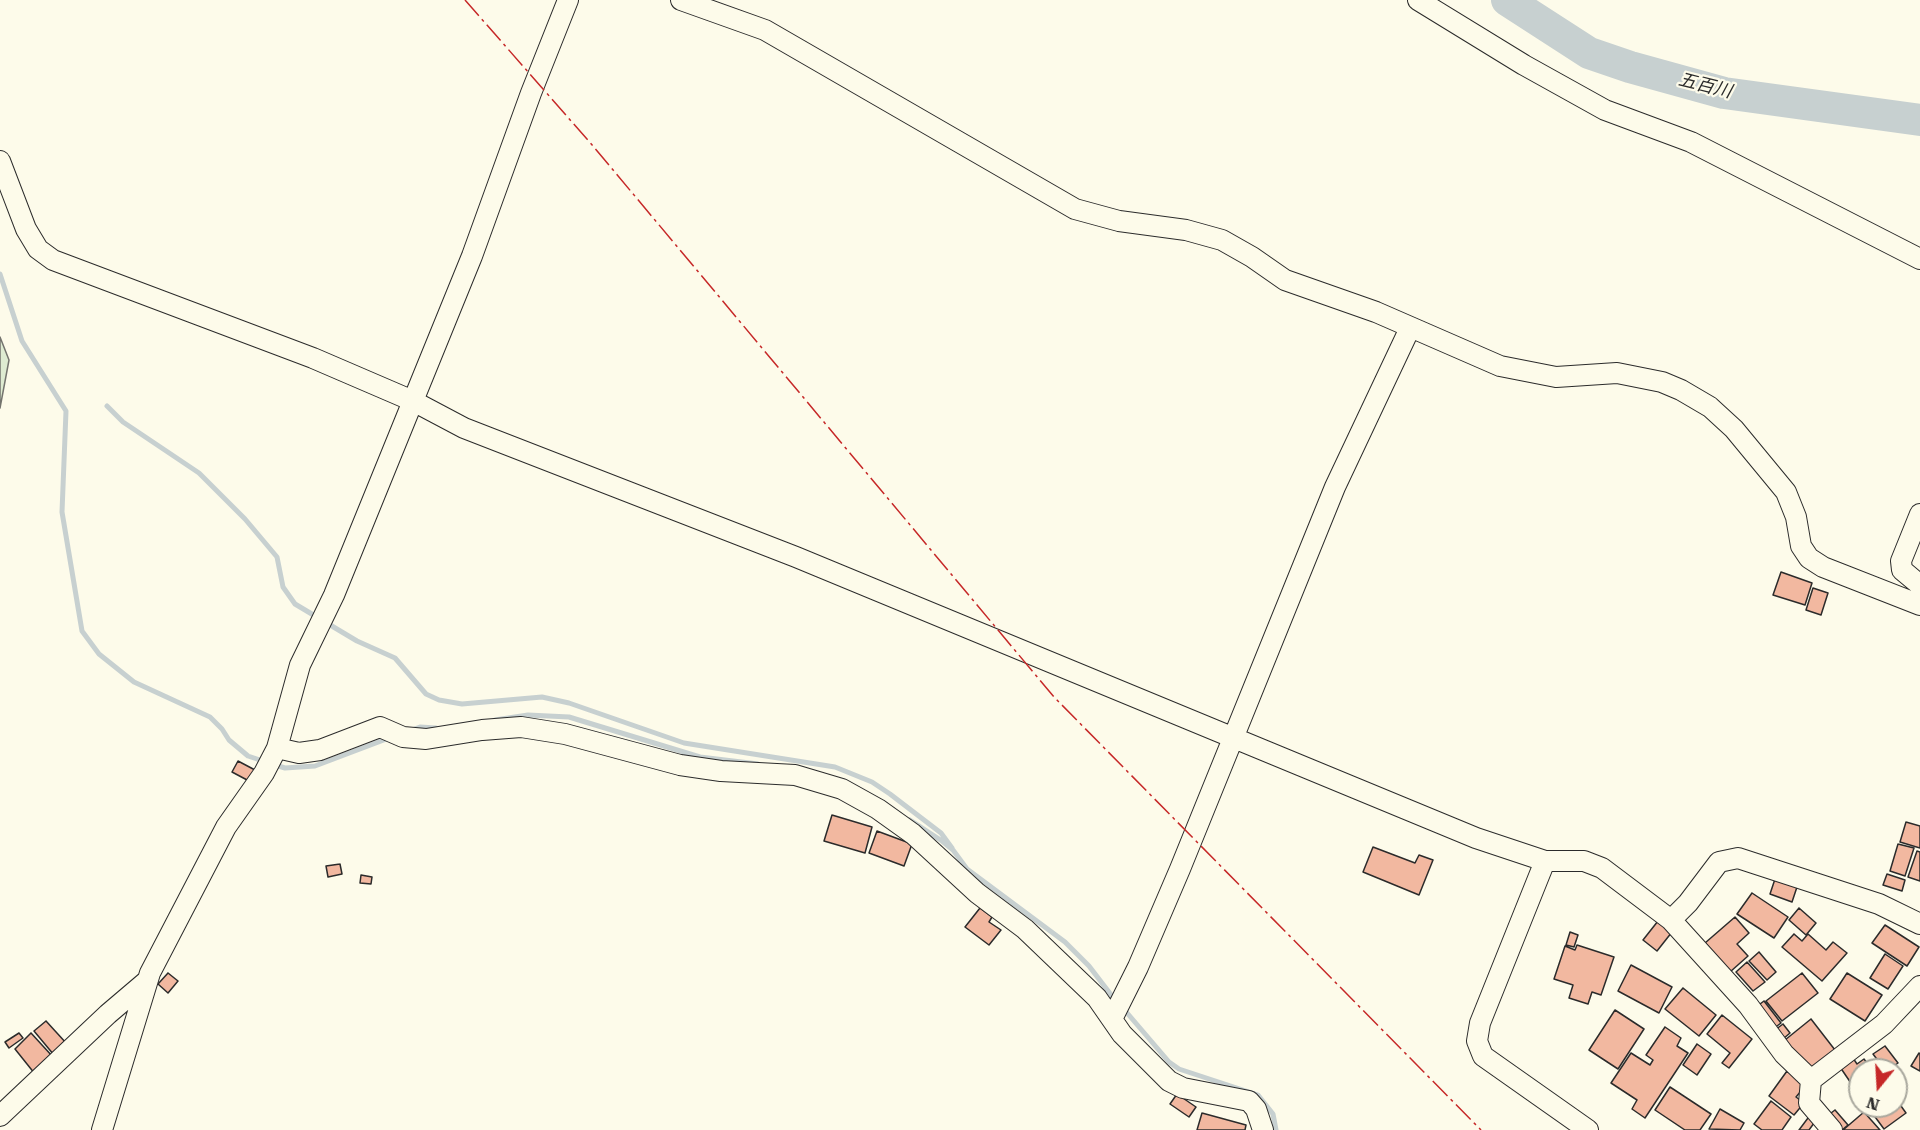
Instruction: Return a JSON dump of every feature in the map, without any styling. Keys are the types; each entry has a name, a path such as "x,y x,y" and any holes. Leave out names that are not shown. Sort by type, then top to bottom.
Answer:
{"street":[{"path":"102,1130 148,980 226,827 264,773 277,748 300,665 325,616 472,256 531,93 568,0"},
{"path":"681,0 765,30 1075,209 1119,221 1186,230 1222,240 1252,256 1285,280 1376,312 1500,366 1556,377 1617,373 1662,382 1695,397 1734,429 1786,492 1793,505 1804,554 1822,567 1920,605"},
{"path":"1418,0 1524,65 1605,110 1691,142 1920,259"},
{"path":"0,161 26,229 38,249 53,260 313,358 413,401 464,428 796,557 1476,837 1545,861 1584,861 1602,868 1671,920 1748,1005 1784,1054 1810,1080 1809,1103 1832,1130"},
{"path":"1112,1019 1138,968 1235,737 1335,487 1410,328"},
{"path":"1920,513 1901,561 1902,570 1920,585"},
{"path":"277,748 299,753 320,750 380,727 403,737 426,739 482,730 521,727 565,734 680,765 721,771 795,775 824,783 861,798 913,834 977,893 1025,929 1097,998 1122,1035 1169,1081 1183,1088 1249,1101 1257,1109 1263,1130"},
{"path":"1671,920 1719,862 1738,858 1880,904 1920,924"},
{"path":"1545,861 1480,1023 1477,1041 1483,1056 1588,1130"},
{"path":"0,1116 108,1014 148,980"},
{"path":"1810,1080 1884,1024 1920,986"}],"green space":[{"path":"0,337 9,360 0,408"}],"building":[{"path":"1781,572 1812,583 1805,605 1773,595"},
{"path":"1813,588 1828,593 1821,615 1806,610"},
{"path":"238,761 255,770 249,781 232,772"},
{"path":"832,815 872,827 865,853 824,841"},
{"path":"1906,822 1920,826 1920,848 1900,842"},
{"path":"877,831 912,844 904,866 869,853"},
{"path":"1898,844 1914,848 1905,876 1890,871"},
{"path":"1373,847 1415,863 1419,855 1433,860 1419,895 1363,872"},
{"path":"1917,851 1920,852 1920,881 1908,877"},
{"path":"340,864 342,874 328,877 326,866"},
{"path":"1887,874 1905,880 1902,891 1883,885"},
{"path":"361,875 372,877 371,884 360,883"},
{"path":"1775,879 1797,887 1792,902 1770,894"},
{"path":"1752,893 1788,917 1774,938 1737,914"},
{"path":"980,908 992,917 989,922 1001,930 989,945 965,927"},
{"path":"1799,908 1816,923 1806,935 1789,920"},
{"path":"1735,917 1749,933 1737,944 1748,956 1730,972 1705,943"},
{"path":"1658,921 1672,932 1657,951 1643,940"},
{"path":"1885,925 1919,947 1907,966 1872,943"},
{"path":"1570,932 1578,935 1574,947 1566,945"},
{"path":"1794,934 1802,941 1808,934 1826,950 1833,942 1847,953 1822,981 1782,947"},
{"path":"1577,945 1614,957 1601,995 1592,992 1588,1004 1569,998 1573,985 1554,979 1565,946 1575,950"},
{"path":"1759,952 1776,972 1767,980 1749,961"},
{"path":"1885,954 1903,966 1888,989 1870,978"},
{"path":"1747,962 1765,982 1753,991 1736,972"},
{"path":"1631,965 1672,987 1659,1013 1618,991"},
{"path":"168,973 178,981 168,993 158,984"},
{"path":"1802,973 1818,993 1782,1021 1766,1001"},
{"path":"1847,973 1882,995 1865,1021 1830,999"},
{"path":"1683,988 1716,1015 1699,1036 1665,1009"},
{"path":"1764,1001 1781,1023 1773,1029 1756,1007"},
{"path":"1615,1010 1644,1029 1618,1069 1589,1050"},
{"path":"1722,1015 1752,1039 1729,1068 1722,1063 1730,1053 1707,1034"},
{"path":"1811,1019 1835,1050 1809,1070 1785,1040"},
{"path":"46,1021 67,1044 54,1055 34,1031"},
{"path":"1783,1024 1790,1033 1783,1039 1775,1030"},
{"path":"1665,1027 1681,1038 1677,1046 1688,1053 1645,1118 1632,1109 1637,1100 1611,1083 1631,1053 1650,1065 1653,1060 1646,1055"},
{"path":"19,1033 23,1038 9,1048 5,1042"},
{"path":"31,1033 53,1057 35,1074 15,1049"},
{"path":"1697,1044 1711,1054 1697,1075 1683,1065"},
{"path":"1885,1046 1894,1058 1876,1058 1873,1054"},
{"path":"1920,1054 1920,1071 1911,1066"},
{"path":"1848,1061 1848,1079 1840,1067"},
{"path":"1787,1071 1806,1085 1796,1097 1804,1103 1794,1115 1769,1096"},
{"path":"1670,1087 1711,1114 1700,1130 1685,1130 1655,1110"},
{"path":"1177,1094 1196,1107 1189,1117 1170,1104"},
{"path":"1771,1101 1791,1117 1782,1130 1762,1130 1754,1124"},
{"path":"1720,1109 1744,1123 1740,1130 1709,1129"},
{"path":"1835,1110 1848,1125 1842,1130 1827,1116"},
{"path":"1202,1113 1246,1125 1245,1130 1197,1130"},
{"path":"1811,1114 1817,1119 1809,1130 1799,1130"},
{"path":"1857,1118 1869,1118 1880,1130 1843,1130"},
{"path":"1876,1118 1899,1118 1884,1129"}],"waterway":[{"name":"五百川","path":"1507,0 1589,53 1630,67 1724,93 1920,120"},
{"path":"0,274 22,341 66,411 62,512 82,631 99,654 134,682 210,717 229,740 248,756 285,768 315,766 389,738"},
{"path":"107,406 123,422 199,473 245,519 277,557 283,587 295,604 357,641 395,658 426,694 439,700 462,704 542,697 569,703 684,743 835,767 872,782 890,794 941,833 952,848"},
{"path":"495,720 528,715 569,717 700,757 758,764"},
{"path":"412,730 420,727 436,728"},
{"path":"910,820 942,841 953,850 967,869 1065,942 1089,966 1115,1000"},
{"path":"1122,1007 1169,1062 1179,1069 1258,1095 1273,1114 1276,1130"}],"power":[{"path":"465,0 593,146 1054,697 1481,1130"}]}
